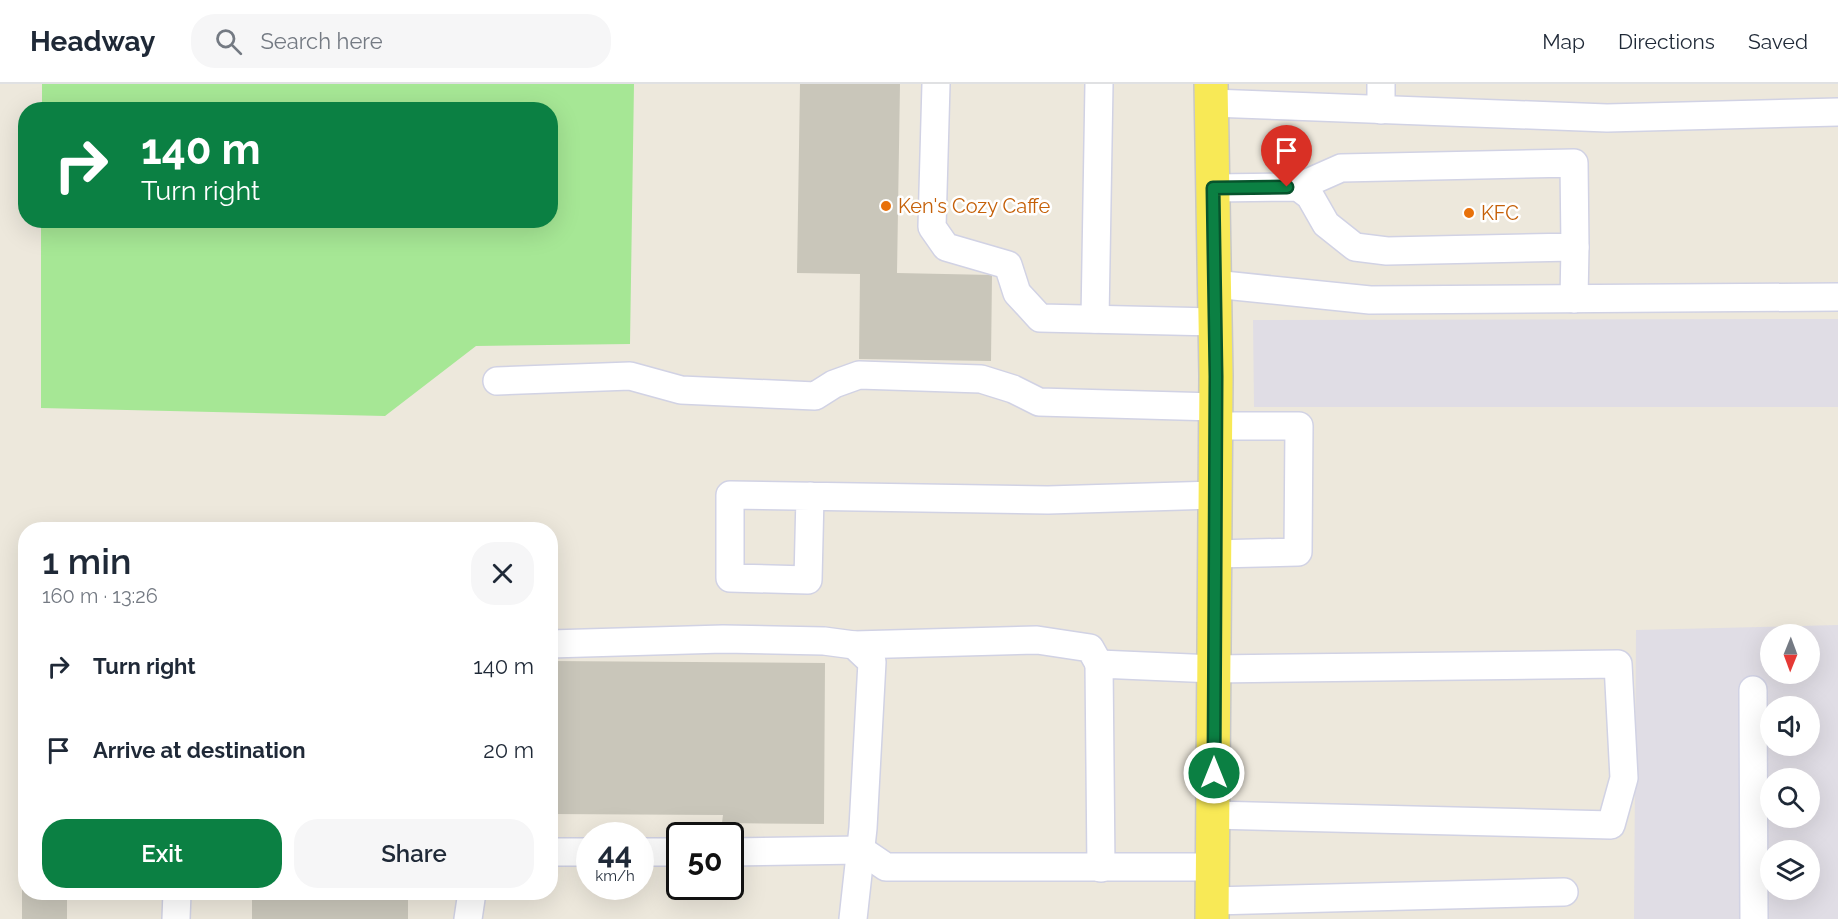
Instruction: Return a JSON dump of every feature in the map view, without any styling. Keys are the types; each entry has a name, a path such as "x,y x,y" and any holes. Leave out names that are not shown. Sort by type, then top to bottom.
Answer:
{"main road":[{"path":"1211,94 1215,322 1212,910"}],"lane":[{"path":"936,84 932,227 946,247 1008,265 1017,293 1040,318 1215,322"},
{"path":"1095,319 1100,84"},
{"path":"1211,94 1381,97 1607,118 1838,112"},
{"path":"1213,188 1298,187 1341,168 1574,163 1574,299"},
{"path":"1298,187 1310,196 1326,224 1355,247 1387,252 1575,247"},
{"path":"1214,284 1370,300 1838,297"},
{"path":"497,381 630,376 681,390 815,396 834,384 859,375 959,379 992,383 1013,389 1038,402 1299,426 1298,552 1215,554"},
{"path":"810,496 1048,500 1215,495"},
{"path":"558,644 723,639 824,641 854,645 1037,640 1090,648 1099,664 1101,868"},
{"path":"853,919 861,850 872,662 854,645"},
{"path":"1099,664 1214,669 1618,664 1624,778 1611,825 1213,815"},
{"path":"1753,690 1754,919"},
{"path":"744,852 861,850 886,867 1213,867"},
{"path":"558,852 576,852"},
{"path":"1212,910 1564,892"},
{"path":"176,919 177,900"},
{"path":"468,919 471,900"}],"shaded area":[{"path":"1838,319 1838,407 1254,407 1253,320"},
{"path":"1820,625 1838,625 1838,919 1634,919 1636,630 1760,627 1760,684 1820,684"}],"green space":[{"path":"42,84 634,84 630,344 476,346 385,416 41,408 41,228 558,228 558,102 42,102"}],"building":[{"path":"800,84 900,84 897,273 992,275 991,361 859,359 860,274 797,273"},
{"path":"558,661 825,663 824,824 722,822 723,815 558,814"},
{"path":"22,900 67,900 67,919 22,919"},
{"path":"252,900 408,900 408,919 252,919"}],"place":[{"name":"Ken's Cozy Caffe","path":"886,206"},
{"name":"KFC","path":"1469,213"}],"route":[{"path":"1214,773 1216,376 1213,188 1287,187"}]}
